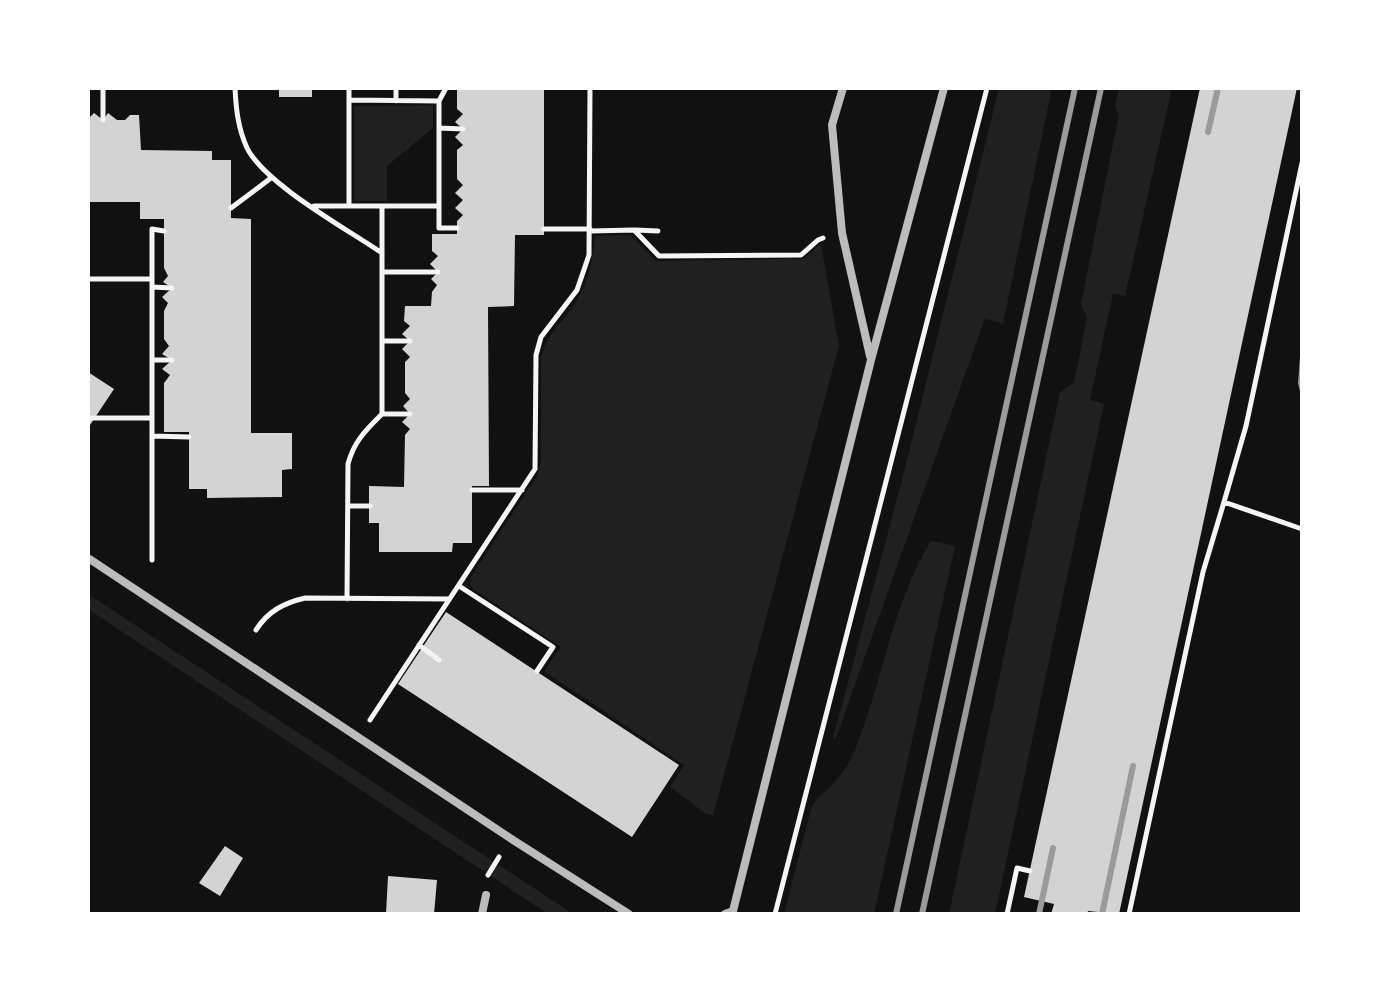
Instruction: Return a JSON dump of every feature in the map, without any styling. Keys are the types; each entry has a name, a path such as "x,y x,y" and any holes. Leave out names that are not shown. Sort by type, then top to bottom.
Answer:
{"street":[{"path":"843,88 832,125 842,233 871,360"},
{"path":"729,913 944,88"},
{"path":"88,558 629,914"},
{"path":"482,914 486,895"}],"path":[{"path":"103,88 103,120"},
{"path":"235,88 236,116 248,149 271,178 382,253"},
{"path":"349,88 349,206"},
{"path":"396,88 396,101"},
{"path":"446,88 439,101 439,228 457,228"},
{"path":"358,738 535,469 536,355 541,337 551,321 565,309 583,277 589,255 590,88"},
{"path":"775,914 987,88"},
{"path":"349,100 439,101"},
{"path":"439,128 463,129"},
{"path":"1129,914 1203,572 1246,426 1302,163"},
{"path":"231,208 271,178"},
{"path":"313,206 439,206"},
{"path":"382,206 382,414"},
{"path":"1291,216 1302,218"},
{"path":"152,560 152,229 164,231"},
{"path":"544,229 658,231"},
{"path":"634,230 659,256 801,255 818,240 842,233"},
{"path":"382,272 438,272"},
{"path":"88,279 152,279"},
{"path":"152,287 172,288"},
{"path":"382,341 410,341"},
{"path":"152,360 172,360"},
{"path":"347,599 348,464 352,448 361,434 382,414 410,414"},
{"path":"88,418 152,418"},
{"path":"152,436 189,437"},
{"path":"472,490 522,490"},
{"path":"1224,502 1302,529"},
{"path":"348,506 370,506"},
{"path":"459,586 553,647 537,671"},
{"path":"256,630 272,611 287,602 305,598 450,599"},
{"path":"419,645 439,660"},
{"path":"486,895 485,880 510,838"},
{"path":"1007,914 1017,868 1030,871"},
{"path":"1124,891 1134,893"}],"shaded area":[{"path":"999,88 1052,88 1003,324 985,318 836,738 833,738 903,476"},
{"path":"1119,88 1172,88 1125,296 1113,294 1090,400 1104,404 995,914 949,914 1060,392 1074,383 1087,317 1081,304 1119,114 1115,106"},
{"path":"433,105 433,128 387,166 387,201 354,201 354,106"},
{"path":"631,235 656,261 803,259 821,244 839,346 713,816 670,787 684,765 544,671 561,647 473,589 470,584 471,577 537,476 541,461 543,350 584,286 592,262 595,236"},
{"path":"931,541 955,546 874,914 784,914 811,809 841,774 855,750 897,616"},
{"path":"88,594 573,914 548,914 88,609"}],"building":[{"path":"279,88 312,88 312,97 279,97"},
{"path":"457,88 544,88 544,235 515,235 514,306 488,307 489,486 472,486 472,543 453,543 452,552 379,552 379,523 369,523 369,486 404,487 405,435 410,429 402,422 410,414 403,406 410,399 405,393 405,362 410,357 402,349 410,341 402,334 410,326 404,321 405,306 431,306 432,292 437,285 431,279 438,272 430,264 438,256 432,251 432,234 457,234 457,221 463,215 455,208 463,200 455,193 463,185 457,179 457,150 463,145 455,137 463,129 455,122 463,114 457,109"},
{"path":"1200,88 1297,88 1119,914 1088,911 1087,914 1051,914 1054,904 1024,897"},
{"path":"94,113 103,120 108,113 117,120 139,115 141,150 212,151 212,160 231,160 231,218 251,219 251,433 292,433 292,469 282,470 282,497 207,498 207,489 189,489 189,432 164,432 164,383 170,375 162,369 172,360 162,354 169,346 164,339 164,311 168,303 162,297 172,288 163,282 168,276 164,268 164,219 140,219 140,202 88,202 88,119"},
{"path":"88,372 114,389 88,428"},
{"path":"446,612 679,765 632,837 398,684"},
{"path":"225,846 243,858 220,896 199,883"},
{"path":"388,876 437,880 434,914 386,914"}],"tram line":[{"path":"1302,343 1299,383 1302,395"}],"railway":[{"path":"896,914 1075,88"},
{"path":"922,914 1101,88"},
{"path":"1208,132 1218,88"},
{"path":"1102,914 1133,766"},
{"path":"1039,914 1053,848"}]}
